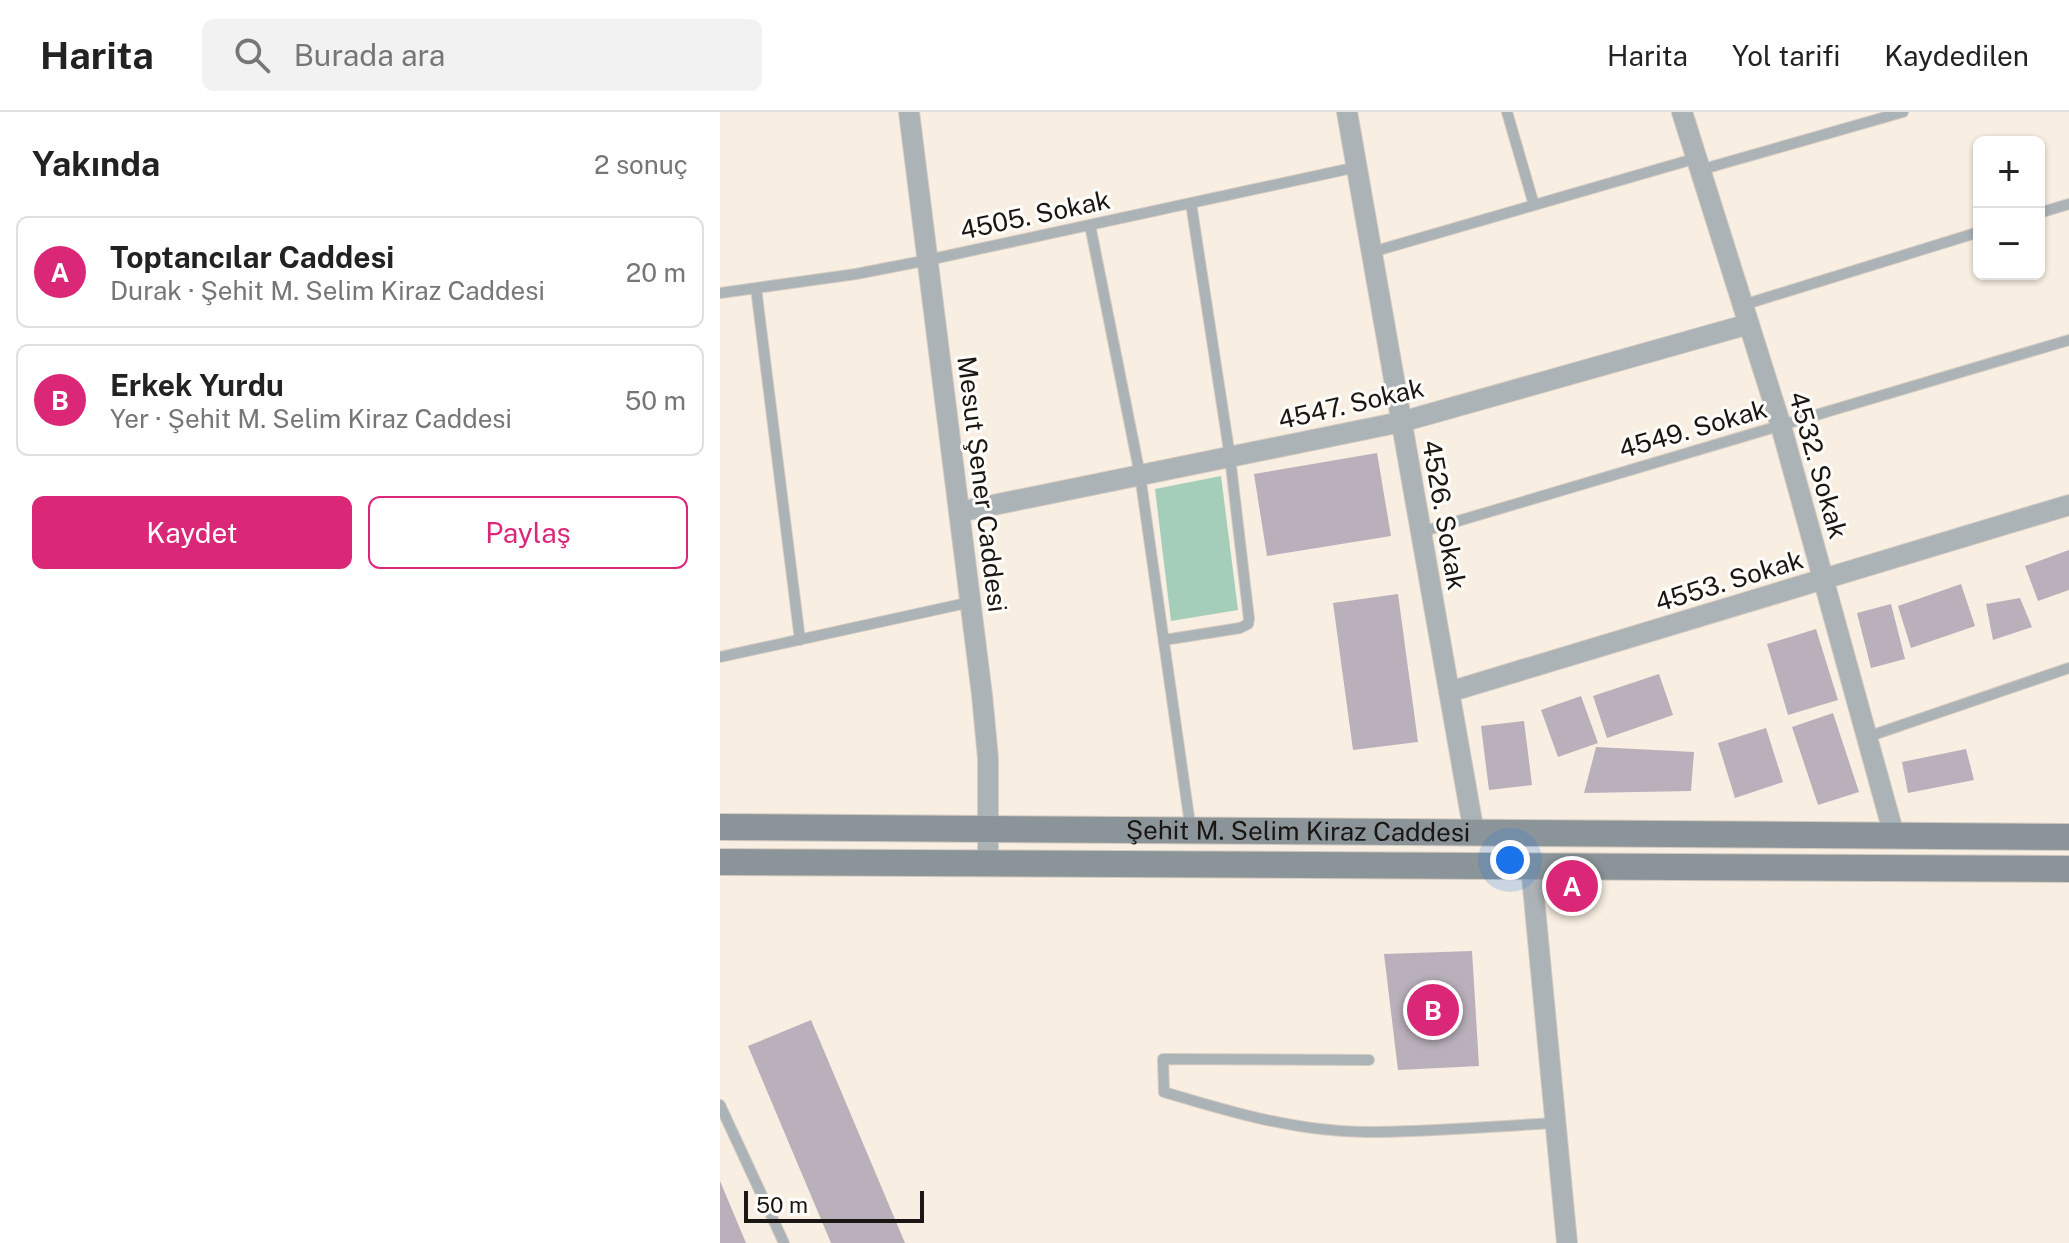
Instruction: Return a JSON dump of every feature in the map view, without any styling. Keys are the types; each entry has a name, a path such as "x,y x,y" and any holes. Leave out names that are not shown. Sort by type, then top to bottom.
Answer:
{"street":[{"name":"Mesut Şener Caddesi","path":"909,112 988,758 988,863"},
{"name":"4526. Sokak","path":"1347,112 1474,833"},
{"name":"4532. Sokak","path":"1682,112 1781,426 1894,835"},
{"name":"4547. Sokak","path":"959,512 1401,422 1746,314"},
{"name":"4553. Sokak","path":"1449,692 2069,505"},
{"name":"Şehit M. Selim Kiraz Caddesi","path":"720,827 2069,837"},
{"name":"Şehit M. Selim Kiraz Caddesi","path":"720,862 2069,869"},
{"path":"1531,866 1567,1243"}],"lane":[{"path":"1507,112 1534,205"},
{"path":"1372,252 1534,205 1863,118 1903,112"},
{"name":"4505. Sokak","path":"720,293 928,260 1357,167"},
{"path":"1164,640 1240,628 1248,624 1249,615 1230,457 1191,203"},
{"path":"2045,211 2069,204"},
{"path":"1090,225 1140,475 1191,831"},
{"name":"4547. Sokak","path":"1746,314 1973,234"},
{"path":"756,288 800,640"},
{"name":"4549. Sokak","path":"1421,532 2069,340"},
{"path":"720,657 971,602"},
{"path":"1867,737 2069,668"},
{"path":"1369,1060 1163,1059 1164,1092 1264,1119 1333,1130 1366,1132 1556,1123"},
{"path":"720,1105 784,1243"}],"green space":[{"path":"1221,476 1238,610 1171,621 1155,489"}],"building":[{"path":"1377,453 1391,536 1267,556 1254,474"},
{"path":"2069,550 2069,590 2038,601 2025,566"},
{"path":"1961,584 1975,626 1911,648 1898,606"},
{"path":"1398,594 1418,742 1353,750 1333,603"},
{"path":"2020,598 2032,627 1993,640 1986,604"},
{"path":"1891,604 1905,659 1871,668 1857,613"},
{"path":"1816,629 1838,700 1788,715 1767,644"},
{"path":"1659,674 1673,715 1607,738 1593,696"},
{"path":"1581,696 1598,743 1558,757 1541,710"},
{"path":"1833,713 1859,792 1818,805 1792,727"},
{"path":"1524,721 1532,785 1489,790 1481,726"},
{"path":"1766,728 1783,782 1735,798 1718,743"},
{"path":"1596,747 1694,752 1691,791 1584,793"},
{"path":"1966,749 1974,780 1908,793 1902,762"},
{"path":"1472,951 1479,1066 1398,1070 1384,954"},
{"path":"811,1020 905,1243 831,1243 748,1046"},
{"path":"720,1181 746,1243 720,1243"}],"place":[{"name":"Toptancılar Caddesi","path":"1572,886"},
{"name":"Erkek Yurdu","path":"1433,1010"}]}
